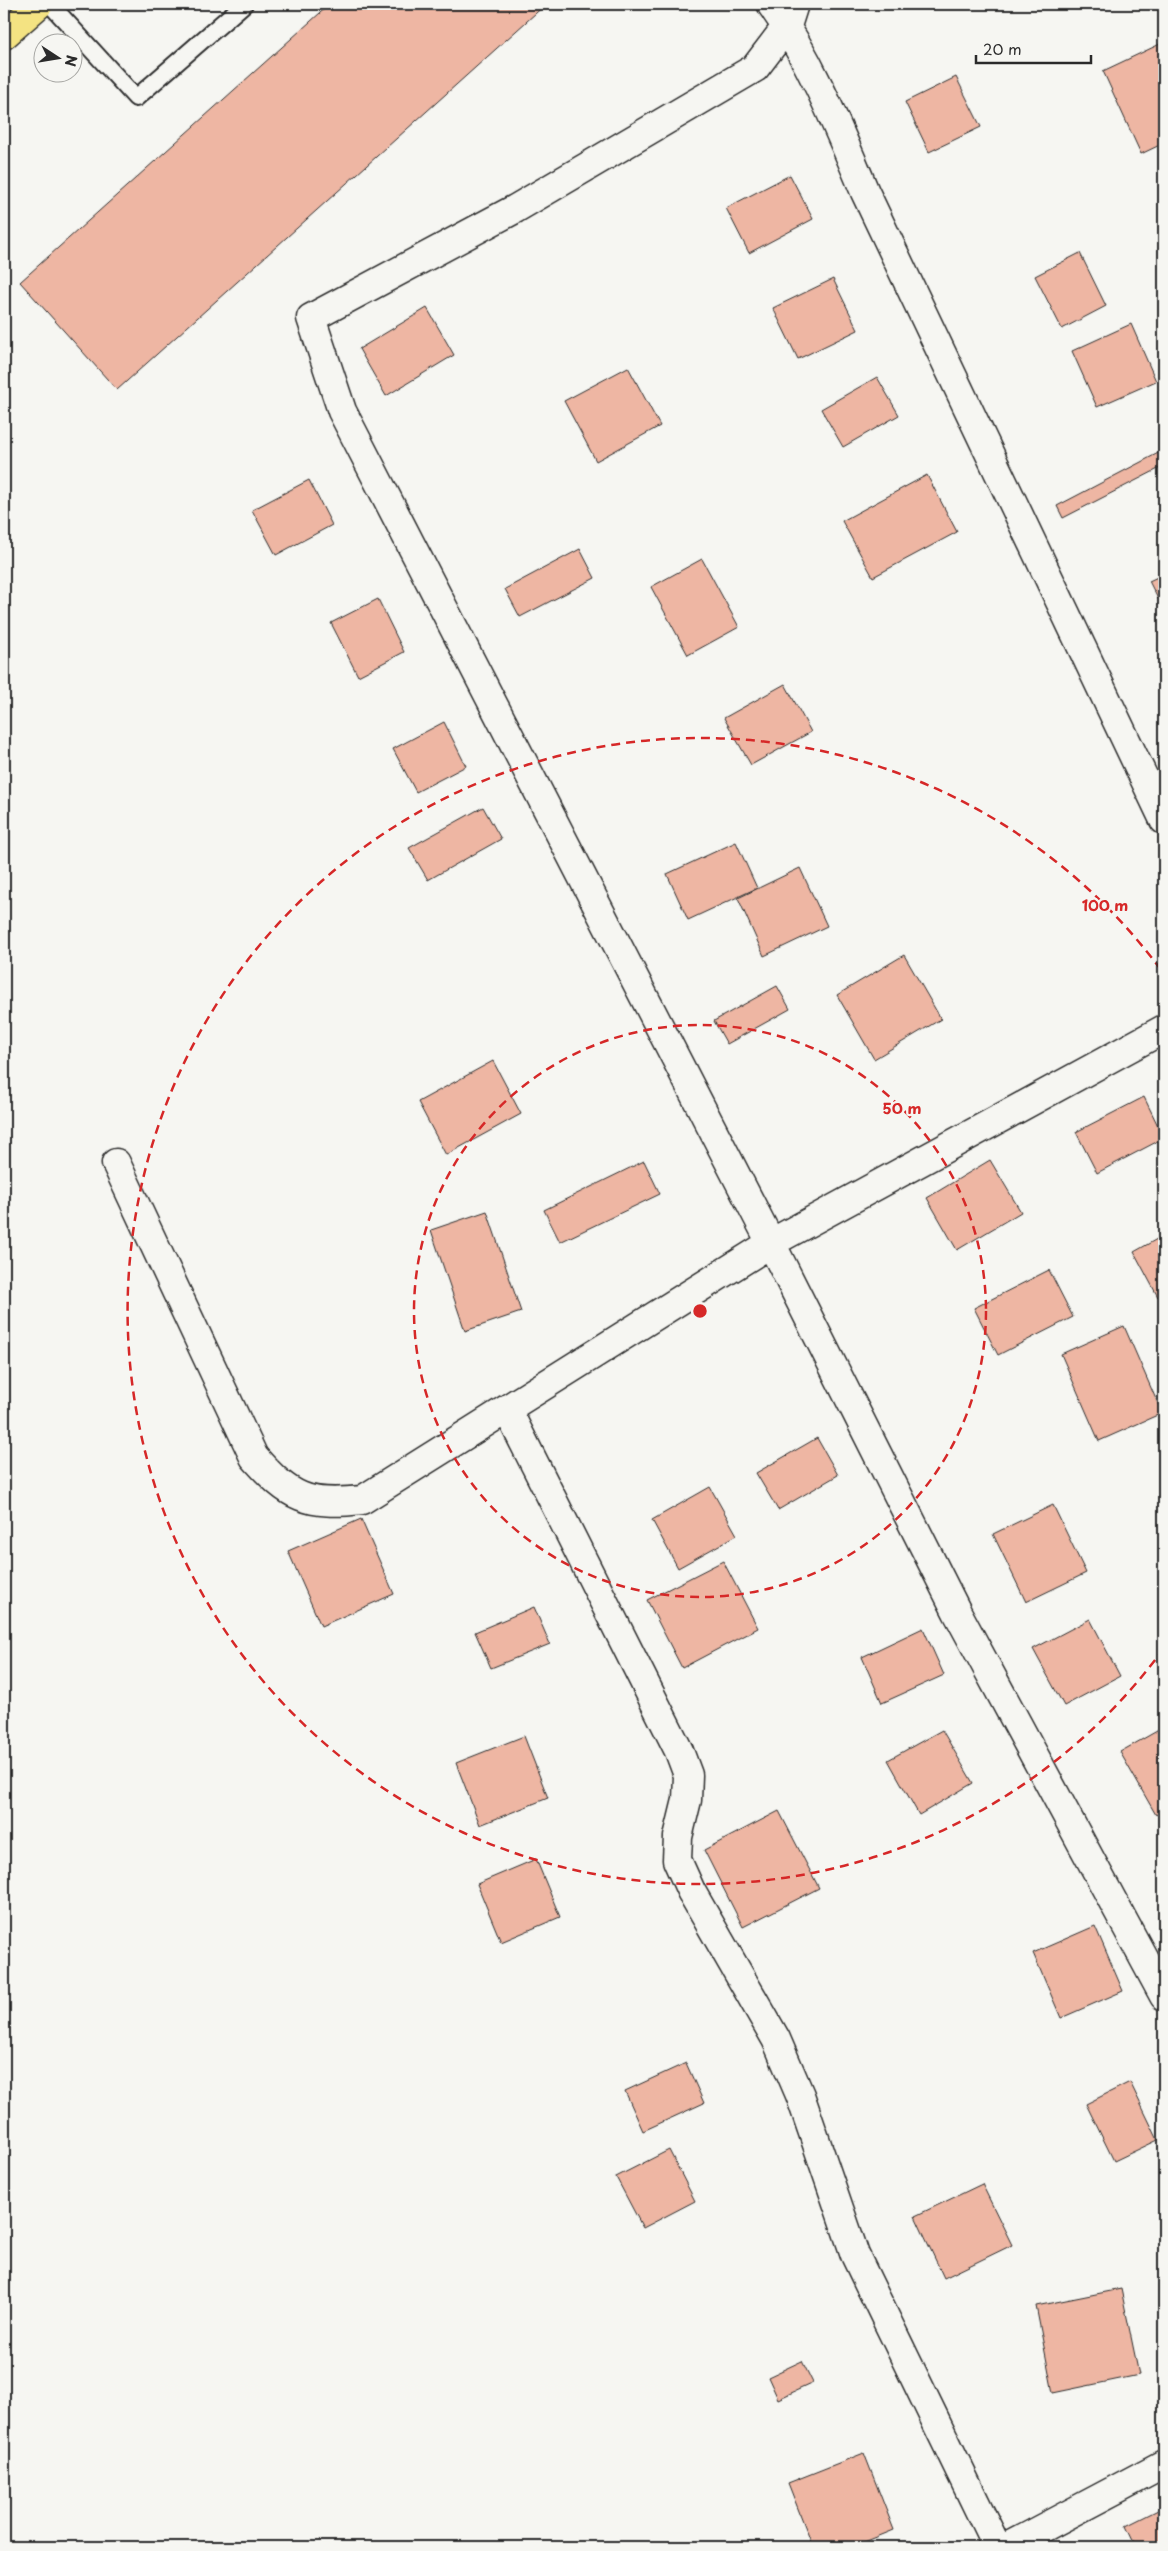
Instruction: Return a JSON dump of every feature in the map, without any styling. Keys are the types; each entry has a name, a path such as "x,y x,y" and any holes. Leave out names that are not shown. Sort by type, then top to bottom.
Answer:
{"main road":[{"path":"4,35 39,4"}],"street":[{"path":"771,4 790,15 865,192 1164,820"},
{"path":"790,15 755,68 514,209 311,318 342,411 771,1243 957,1612 1164,1996"},
{"path":"116,1163 254,1457 276,1483 302,1498 330,1504 362,1500 771,1243 1164,1029"},
{"path":"507,1409 679,1751 688,1775 687,1800 678,1837 677,1860 691,1891 776,2039 800,2095 856,2255 996,2547"},
{"path":"1006,2547 1164,2464"}],"lane":[{"path":"50,4 136,98 244,4"}],"building":[{"path":"330,4 546,4 117,390 20,282"},
{"path":"1160,44 1164,54 1164,143 1141,154 1103,71"},
{"path":"956,77 981,127 929,152 905,102"},
{"path":"790,175 813,219 749,253 726,208"},
{"path":"1080,253 1106,306 1062,329 1035,276"},
{"path":"833,279 858,330 798,359 773,308"},
{"path":"427,308 454,355 386,396 359,349"},
{"path":"1131,324 1156,381 1097,407 1072,351"},
{"path":"628,367 660,426 596,461 564,401"},
{"path":"877,377 899,415 843,447 821,409"},
{"path":"1164,450 1164,466 1063,518 1057,506"},
{"path":"927,475 957,532 873,577 842,521"},
{"path":"309,480 332,525 276,555 252,510"},
{"path":"580,549 595,578 520,617 505,589"},
{"path":"702,559 739,627 688,655 651,587"},
{"path":"1164,574 1164,596 1158,599 1149,581"},
{"path":"378,599 404,652 358,676 331,623"},
{"path":"785,684 811,732 751,765 724,718"},
{"path":"444,722 466,766 416,792 393,749"},
{"path":"483,807 501,839 428,880 409,848"},
{"path":"736,842 757,888 688,920 667,874"},
{"path":"800,868 827,926 764,956 738,898"},
{"path":"904,955 941,1019 874,1059 837,995"},
{"path":"777,986 790,1009 727,1044 714,1021"},
{"path":"493,1061 521,1114 446,1155 418,1102"},
{"path":"1144,1097 1164,1138 1097,1173 1076,1132"},
{"path":"990,1160 1021,1212 957,1250 927,1198"},
{"path":"644,1161 660,1194 560,1242 544,1210"},
{"path":"487,1211 521,1312 465,1331 431,1230"},
{"path":"1164,1235 1164,1293 1158,1297 1134,1252"},
{"path":"1049,1270 1073,1317 998,1355 974,1308"},
{"path":"1124,1326 1162,1413 1099,1441 1061,1354"},
{"path":"817,1438 838,1475 778,1510 756,1473"},
{"path":"710,1487 737,1535 678,1568 652,1520"},
{"path":"1053,1505 1086,1573 1026,1602 993,1534"},
{"path":"361,1519 394,1594 321,1626 288,1551"},
{"path":"723,1561 758,1628 682,1668 647,1600"},
{"path":"534,1607 550,1644 491,1668 475,1632"},
{"path":"1090,1619 1120,1676 1064,1706 1033,1649"},
{"path":"923,1628 944,1675 882,1703 862,1657"},
{"path":"1164,1727 1164,1810 1156,1815 1120,1752"},
{"path":"942,1730 973,1783 919,1815 888,1760"},
{"path":"524,1736 548,1798 480,1825 456,1763"},
{"path":"779,1811 819,1888 743,1927 704,1850"},
{"path":"536,1859 560,1917 501,1942 477,1884"},
{"path":"1095,1926 1123,1991 1061,2018 1033,1953"},
{"path":"686,2063 704,2103 643,2131 625,2091"},
{"path":"1130,2082 1158,2140 1114,2161 1086,2104"},
{"path":"669,2150 695,2201 643,2228 616,2177"},
{"path":"982,2184 1012,2245 944,2278 915,2216"},
{"path":"1121,2289 1139,2375 1053,2393 1036,2306"},
{"path":"802,2361 813,2383 778,2399 768,2377"},
{"path":"864,2453 894,2530 852,2547 813,2547 788,2483"},
{"path":"1164,2507 1164,2547 1136,2547 1126,2526"}]}
